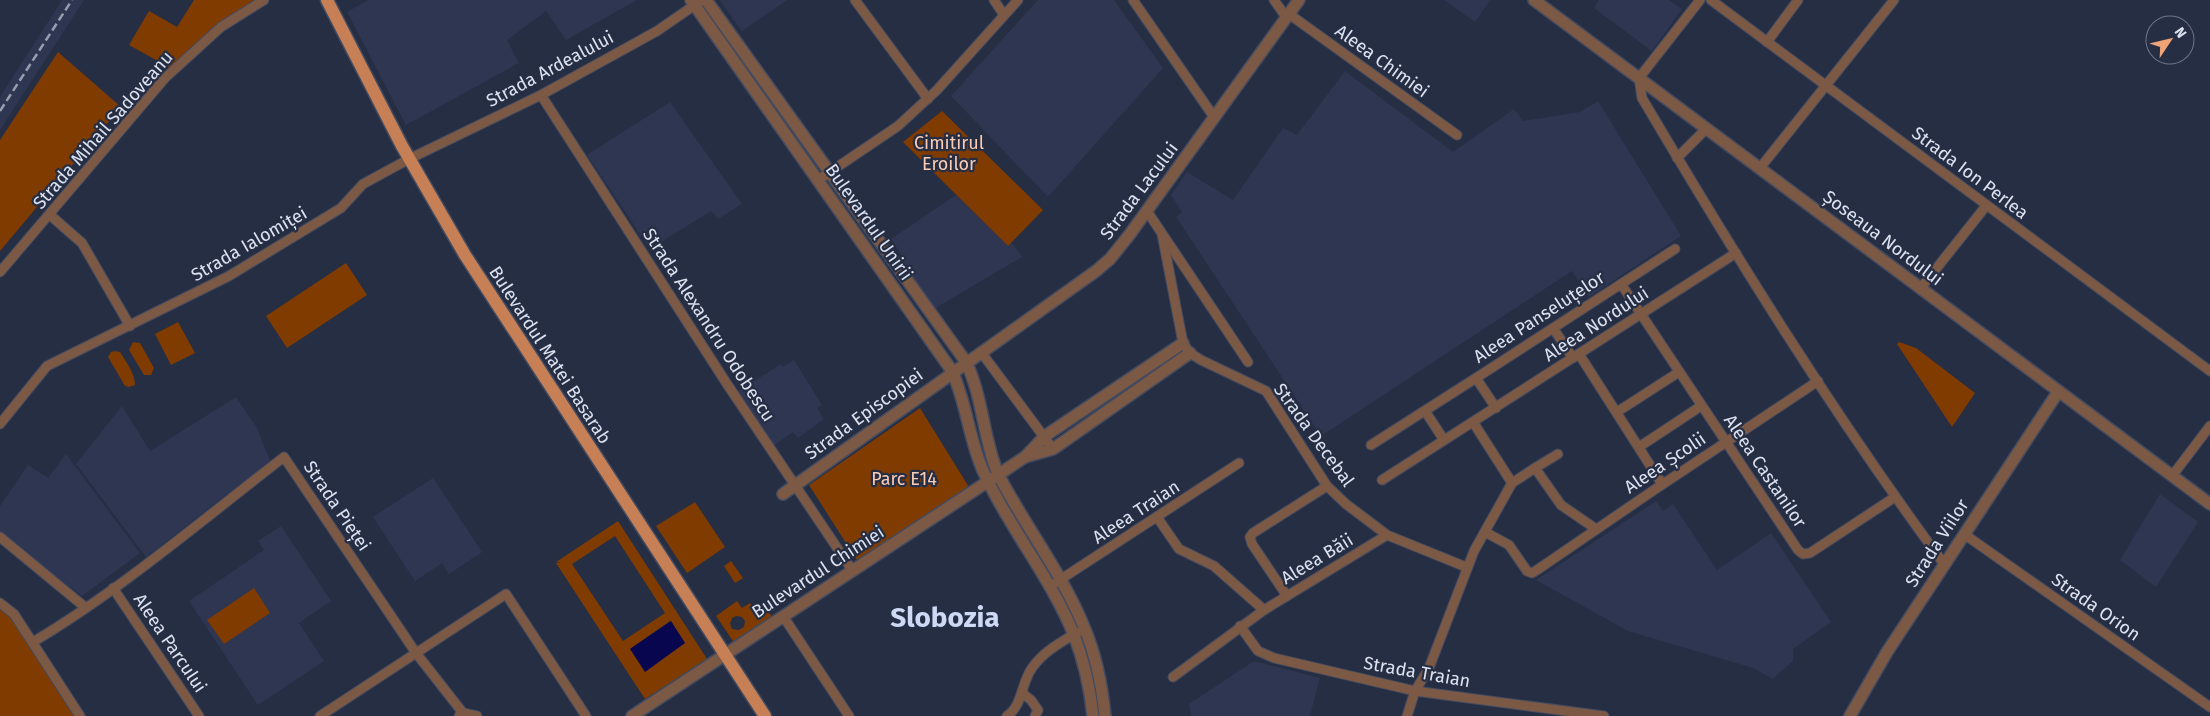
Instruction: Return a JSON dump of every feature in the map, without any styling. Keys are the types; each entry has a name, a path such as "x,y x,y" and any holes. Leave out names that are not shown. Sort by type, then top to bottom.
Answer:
{"main road":[{"name":"Bulevardul Matei Basarab","path":"327,0 409,159 483,283 765,716"}],"street":[{"name":"Strada Mihail Sadoveanu","path":"0,272 165,78 221,27 264,0"},
{"name":"Bulevardul Unirii","path":"706,0 966,362 975,383 992,459 998,474 1061,580 1085,628 1099,677 1105,716"},
{"path":"854,0 928,99"},
{"path":"994,0 1004,15"},
{"path":"818,180 898,126 928,99 1018,0"},
{"path":"1133,0 1214,117"},
{"name":"Aleea Chimiei","path":"1274,0 1288,16 1457,134"},
{"name":"Strada Lacului","path":"966,362 1096,271 1126,240 1299,0"},
{"name":"Șoseaua Nordului","path":"1534,0 2210,504"},
{"path":"1700,0 1639,78 1642,98 1677,158 1818,382 1895,497 1944,564"},
{"name":"Strada Ion Perlea","path":"1711,0 2210,371"},
{"path":"1767,42 1798,0"},
{"path":"1760,168 1894,0"},
{"name":"Strada Ardealului","path":"409,159 541,95 657,31 696,2"},
{"name":"Bulevardul Unirii","path":"696,2 952,371 962,395 981,466 1074,634 1088,680 1093,716"},
{"name":"Strada Alexandru Odobescu","path":"541,95 727,384 852,570"},
{"path":"1677,158 1707,128"},
{"name":"Strada Ialomiței","path":"0,424 47,366 222,280 325,219 341,208 363,184 409,159"},
{"path":"1920,289 1986,206"},
{"name":"Strada Decebal","path":"1147,210 1248,362"},
{"path":"50,215 82,243 130,326"},
{"name":"Strada Decebal","path":"1162,234 1183,343 1190,353 1266,391 1327,486 1346,504 1387,535 1466,567"},
{"name":"Aleea Panseluțelor","path":"1371,445 1675,249"},
{"name":"Aleea Nordului","path":"1382,480 1736,253"},
{"name":"Aleea Panseluțelor","path":"1621,284 1641,315"},
{"name":"Aleea Castanilor","path":"1641,315 1726,441 1757,491 1798,550 1803,554 1810,553 1895,497"},
{"path":"1553,328 1576,356 1616,412 1662,484"},
{"name":"Bulevardul Chimiei","path":"632,716 1025,457 1045,436 1183,343"},
{"path":"981,352 1053,449"},
{"name":"Bulevardul Chimiei","path":"1025,457 1053,449 1190,353"},
{"name":"Strada Episcopiei","path":"783,494 966,362"},
{"path":"1616,412 1679,372"},
{"name":"Aleea Panseluțelor","path":"1476,378 1496,408"},
{"name":"Aleea Școlii","path":"1484,532 1509,545 1527,571 1532,573 1726,441 1818,382"},
{"name":"Strada Viilor","path":"1850,716 1887,652 2058,392"},
{"path":"1639,447 1701,406"},
{"path":"1425,411 1444,440"},
{"path":"1473,422 1512,483"},
{"path":"2172,476 2210,426"},
{"path":"1407,716 1415,692 1429,668 1466,567 1512,483 1558,454"},
{"name":"Strada Pieței","path":"113,588 284,457 416,653"},
{"name":"Aleea Traian","path":"1049,587 1239,463"},
{"path":"1535,468 1561,506 1596,529"},
{"path":"1287,596 1252,544 1250,538 1253,533 1327,486"},
{"path":"1157,517 1179,549 1214,566 1264,610"},
{"name":"Strada Orion","path":"1964,534 2210,706"},
{"name":"Aleea Băii","path":"1173,678 1240,626 1387,535"},
{"path":"0,537 86,608"},
{"path":"33,642 113,588"},
{"name":"Aleea Parcului","path":"113,588 199,716"},
{"path":"320,716 506,594 586,716"},
{"path":"0,603 14,614 80,716"},
{"path":"783,616 849,716"},
{"name":"Strada Traian","path":"1240,626 1252,644 1265,655 1415,692 1604,716"},
{"path":"1007,716 1015,711 1030,670 1044,654 1085,628"},
{"path":"416,653 461,715 477,716"},
{"path":"1022,693 1031,700 1038,710 1035,716"}],"shaded area":[{"path":"62,0 84,0 0,130 0,97"},
{"path":"368,0 637,0 566,40 546,11 507,40 519,63 406,125 347,12"},
{"path":"719,0 787,0 742,31"},
{"path":"1038,0 1114,0 1163,68 1048,197 951,96"},
{"path":"1444,0 1490,0 1475,22"},
{"path":"1599,0 1669,0 1682,9 1652,51 1594,8"},
{"path":"1345,71 1453,152 1514,109 1523,121 1580,112 1598,101 1681,236 1589,297 1572,271 1321,436 1176,217 1182,212 1171,195 1187,172 1233,200 1283,128 1297,135"},
{"path":"670,102 742,204 718,219 711,211 650,249 587,155"},
{"path":"956,195 1008,246 1012,243 1022,257 934,309 900,263 905,260 891,239"},
{"path":"794,360 822,405 817,408 824,419 798,438 793,432 773,446 737,392 781,364 783,367"},
{"path":"236,397 257,428 270,461 146,557 76,464 122,406 150,451"},
{"path":"66,454 140,553 82,596 0,534 0,506 28,465 48,478"},
{"path":"433,478 482,552 449,574 442,563 415,581 373,517"},
{"path":"2160,494 2198,522 2156,587 2120,560"},
{"path":"1656,501 1663,511 1673,504 1717,570 1771,533 1831,622 1793,649 1793,661 1773,679 1753,668 1628,631 1536,580"},
{"path":"281,526 331,601 299,623 324,661 258,705 189,601 264,550 258,541"},
{"path":"671,621 685,643 645,672 630,649"},
{"path":"1254,661 1320,678 1310,716 1191,716 1189,704"}],"green space":[{"path":"194,0 264,0 244,11 174,70 129,45 149,11 177,27"},
{"path":"58,52 121,107 0,251 0,140"},
{"name":"Cimitirul Eroilor","path":"942,111 1043,210 1008,246 903,142"},
{"path":"346,263 367,295 287,348 266,316"},
{"path":"178,322 195,353 171,365 155,334"},
{"path":"133,342 140,343 154,368 151,375 144,375 129,350"},
{"path":"1899,342 1916,348 1975,393 1952,427 1897,344"},
{"path":"111,352 120,352 132,372 135,385 125,386 108,357"},
{"name":"Parc E14","path":"920,408 972,492 860,565 809,485"},
{"path":"695,502 725,547 687,573 656,526"},
{"path":"618,521 707,659 645,699 556,563 562,563 556,562","holes":["615,536 665,613 623,641 572,564","670,621 685,643 630,649"]},
{"path":"731,561 743,578 735,583 724,566"},
{"path":"254,588 270,613 224,644 207,620"},
{"path":"737,601 742,608 750,603 755,610 764,604 775,622 737,647 716,616","holes":["736,616 742,617 745,621 744,627 739,630 732,629 730,624 732,618"]},
{"path":"0,608 13,617 79,716 0,716"}],"railway":[{"path":"0,111 72,0"}],"district":[{"name":"Slobozia","path":"945,617"}]}
